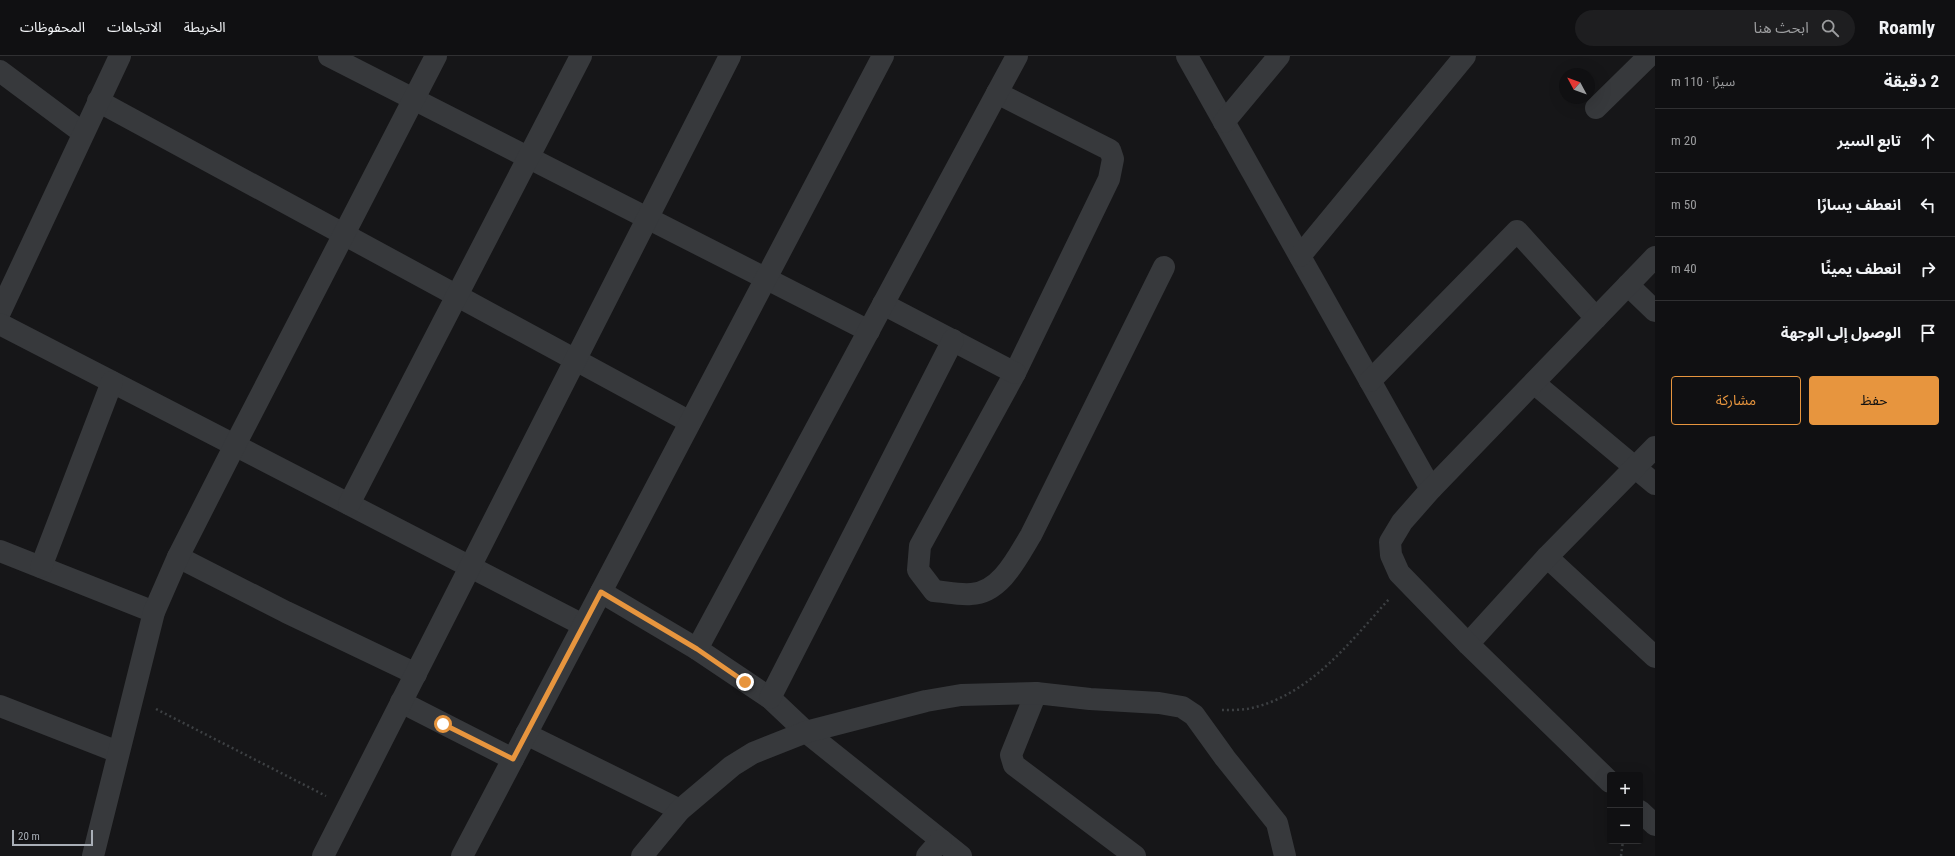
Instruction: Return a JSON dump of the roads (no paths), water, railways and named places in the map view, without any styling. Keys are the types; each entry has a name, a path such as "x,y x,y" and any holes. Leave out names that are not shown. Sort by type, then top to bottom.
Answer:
{"street":[{"path":"0,312 120,56"},
{"path":"329,56 869,331"},
{"path":"93,856 154,612 178,557 436,56"},
{"path":"349,504 581,56"},
{"path":"323,856 730,56"},
{"path":"462,856 883,56"},
{"path":"697,649 1017,56"},
{"path":"1187,56 1431,490"},
{"path":"1224,122 1279,56"},
{"path":"1300,256 1465,56"},
{"path":"1596,108 1649,56"},
{"path":"0,71 83,133"},
{"path":"997,93 1110,150 1113,159 1109,179 1015,373 920,546 918,570 934,591 973,594 993,587 1008,573 1031,535 1164,267"},
{"path":"98,101 690,422"},
{"path":"1370,381 1517,231 1596,318"},
{"path":"1607,779 1468,644 1406,581 1399,573 1391,556 1390,542 1402,522 1431,490 1655,257"},
{"path":"1628,285 1655,310"},
{"path":"884,304 1015,373"},
{"path":"0,324 583,625"},
{"path":"770,698 953,340"},
{"path":"40,567 112,382"},
{"path":"1534,383 1655,484"},
{"path":"1468,644 1547,557 1655,447"},
{"path":"0,551 154,612"},
{"path":"178,557 286,612 416,674"},
{"path":"1547,557 1655,657"},
{"path":"601,592 697,649 770,698 934,848 961,856"},
{"path":"1036,693 1011,755 1014,765 1135,856"},
{"path":"642,856 680,810 732,766 753,753 806,732 879,712 961,695 1036,693 1090,699 1159,703 1182,707 1194,715 1225,758 1277,823 1285,856"},
{"path":"401,702 513,759"},
{"path":"0,706 118,752"},
{"path":"526,734 680,810"},
{"path":"1643,814 1655,825"}]}
